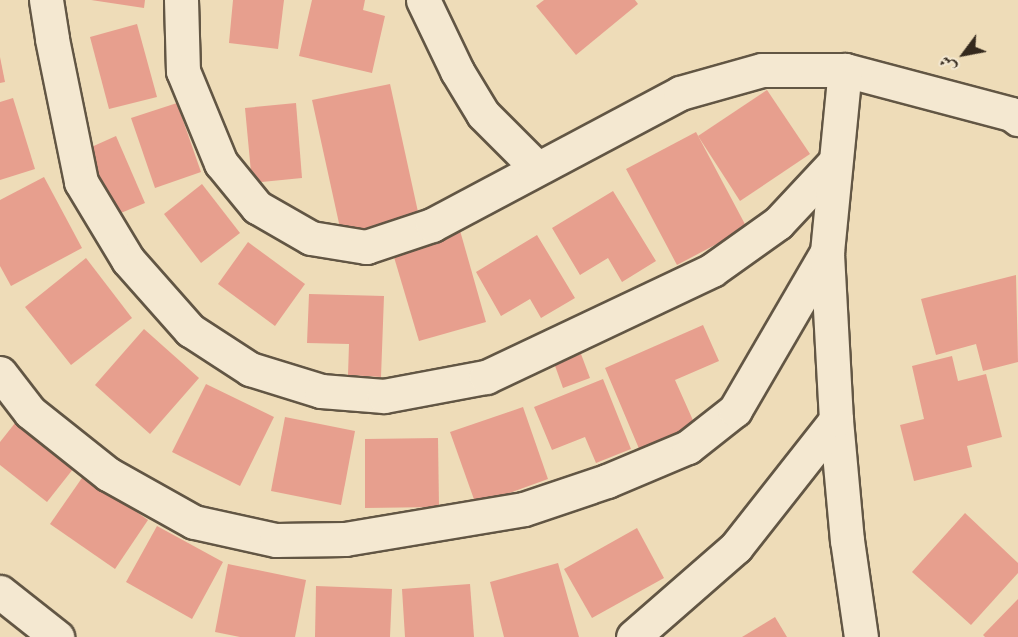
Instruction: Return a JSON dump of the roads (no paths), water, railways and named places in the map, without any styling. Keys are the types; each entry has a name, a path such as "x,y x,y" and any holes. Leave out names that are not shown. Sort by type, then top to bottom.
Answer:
{"street":[{"path":"46,0 81,182 128,260 190,330 250,369 321,391 384,396 486,376 712,270 778,223 836,162"},
{"path":"181,0 183,71 221,163 257,207 311,238 366,247 432,225 680,93 762,70 845,70 1011,114 1018,119"},
{"path":"423,0 457,71 483,114 537,168"},
{"path":"845,70 827,252 836,420 847,540 861,637"},
{"path":"0,373 30,412 108,474 194,522 276,540 345,539 525,509 607,481 688,447 735,410 827,252"},
{"path":"633,637 736,547 836,420"},
{"path":"0,592 57,637"}]}
